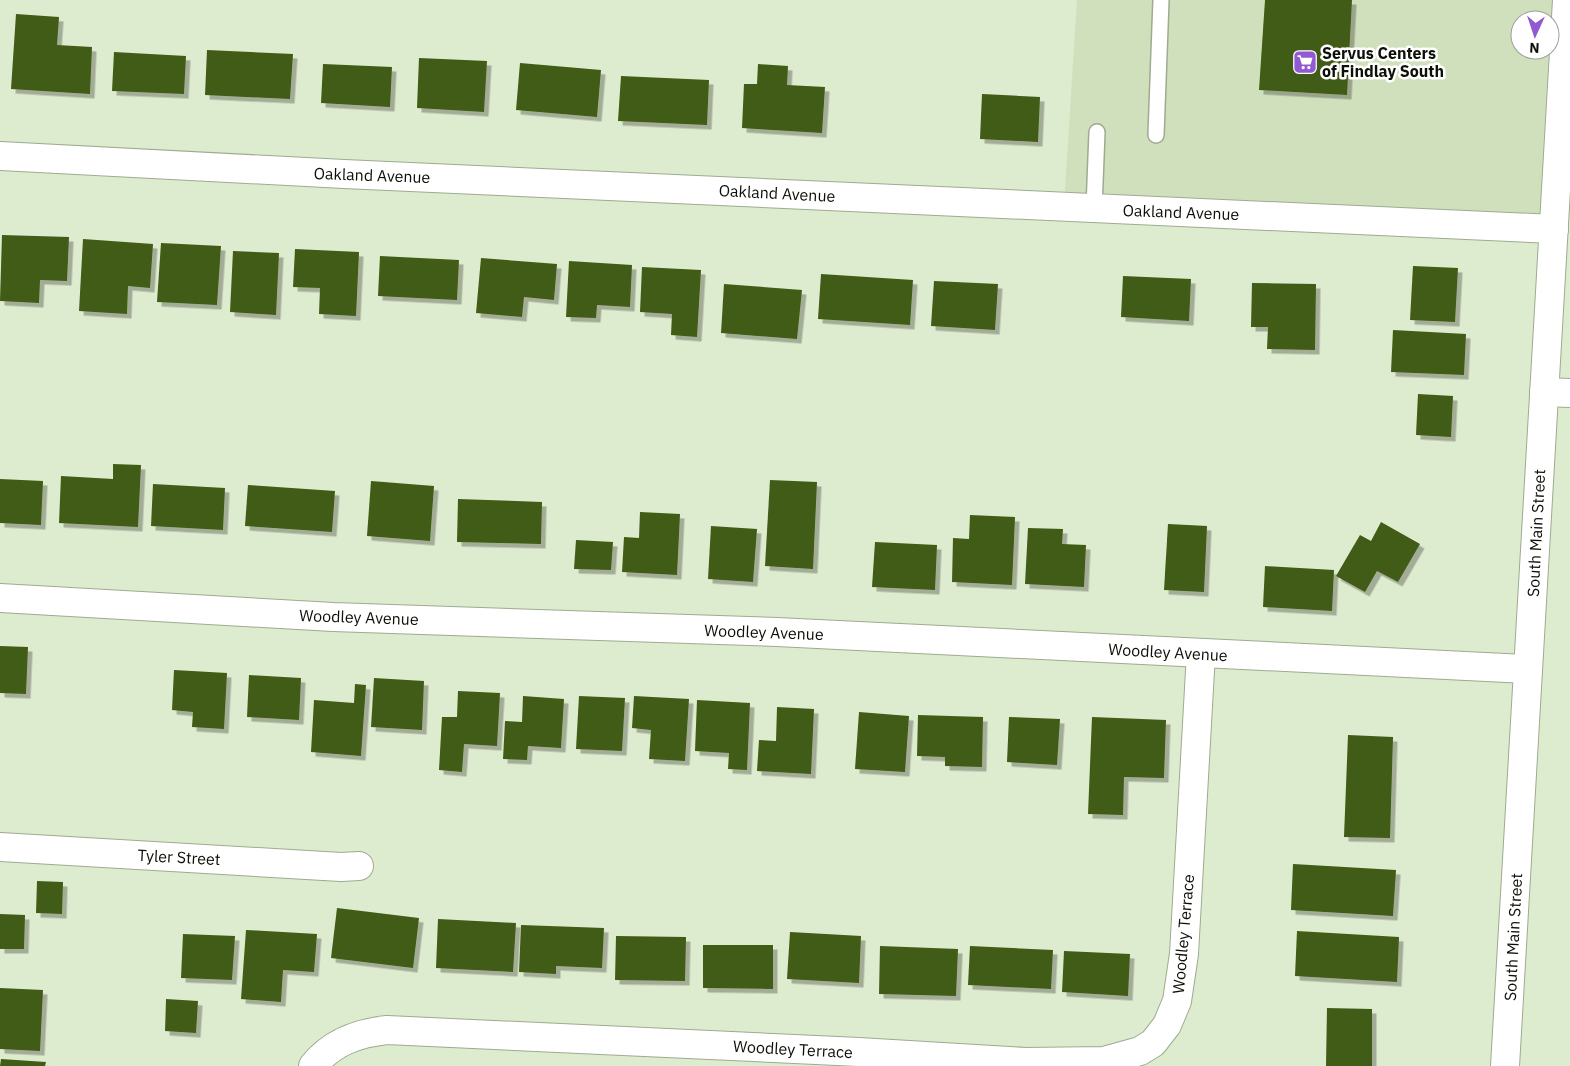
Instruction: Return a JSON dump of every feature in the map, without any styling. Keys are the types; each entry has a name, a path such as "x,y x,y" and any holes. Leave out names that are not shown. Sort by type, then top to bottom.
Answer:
{"street":[{"name":"South Main Street","path":"1505,1066 1528,669 1557,392 1554,229 1567,0"},
{"name":"Oakland Avenue","path":"0,156 344,174 1554,229"},
{"name":"Woodley Avenue","path":"0,598 333,617 777,632 1528,669"},
{"name":"Woodley Terrace","path":"312,1066 343,1041 362,1033 387,1030 829,1050 1026,1062 1104,1062 1140,1051 1153,1043 1167,1025 1177,1001 1184,954 1201,653"},
{"name":"Tyler Street","path":"0,847 341,867 359,866"}],"lane":[{"path":"1156,135 1161,0"},
{"path":"1094,208 1097,132"}],"shaded area":[{"path":"1077,0 1567,0 1554,229 1064,206"}],"building":[{"name":"Servus Centers of Findlay South","path":"1265,0 1352,0 1347,95 1259,90"},
{"path":"16,14 59,17 57,45 92,47 90,94 11,89"},
{"path":"207,50 293,54 290,99 205,95"},
{"path":"114,52 186,56 184,94 112,91"},
{"path":"419,58 487,61 484,112 417,108"},
{"path":"520,63 601,70 597,117 516,110"},
{"path":"323,64 392,67 390,107 321,103"},
{"path":"758,64 788,66 787,85 825,87 822,133 742,128 744,84 757,84"},
{"path":"621,76 709,80 707,125 618,121"},
{"path":"982,94 1040,97 1038,142 980,139"},
{"path":"2,235 69,237 67,281 40,280 39,303 0,301"},
{"path":"83,239 153,244 150,288 128,286 127,314 79,311"},
{"path":"161,243 221,246 217,305 157,302"},
{"path":"295,249 359,252 356,316 319,314 320,288 293,287"},
{"path":"233,251 279,253 276,315 230,312"},
{"path":"380,256 459,260 457,300 378,296"},
{"path":"481,258 557,264 554,300 524,297 522,317 476,313"},
{"path":"569,261 632,265 630,307 597,305 596,318 566,317"},
{"path":"1413,266 1458,268 1455,322 1410,320"},
{"path":"642,267 701,270 697,337 671,335 672,314 640,312"},
{"path":"821,274 913,280 910,325 818,319"},
{"path":"1123,276 1191,279 1189,321 1121,317"},
{"path":"934,281 998,284 995,330 931,326"},
{"path":"1252,283 1316,284 1315,350 1267,349 1268,327 1251,327"},
{"path":"724,284 802,290 797,339 721,333"},
{"path":"1393,330 1466,334 1464,375 1391,372"},
{"path":"1418,394 1453,396 1451,437 1416,435"},
{"path":"113,464 141,465 138,527 59,523 61,476 113,479"},
{"path":"0,479 43,481 41,525 0,523"},
{"path":"770,480 817,482 813,569 765,566"},
{"path":"371,481 434,486 430,541 367,536"},
{"path":"153,484 225,488 223,530 151,526"},
{"path":"248,485 335,491 332,532 245,526"},
{"path":"458,499 542,502 541,544 457,542"},
{"path":"640,512 680,514 677,575 622,572 624,537 639,538"},
{"path":"970,515 1015,517 1012,585 952,582 953,538 969,539"},
{"path":"1381,522 1420,544 1398,582 1377,571 1365,592 1336,576 1360,535 1371,541"},
{"path":"1168,524 1207,526 1204,592 1164,590"},
{"path":"711,526 757,529 753,582 708,579"},
{"path":"1028,528 1063,529 1062,544 1086,545 1084,587 1025,584"},
{"path":"576,540 613,542 611,570 574,569"},
{"path":"875,542 937,545 935,590 872,587"},
{"path":"1265,566 1334,570 1332,611 1263,607"},
{"path":"0,646 28,647 26,694 0,693"},
{"path":"174,670 227,673 224,729 192,727 193,712 172,710"},
{"path":"249,675 301,678 299,720 247,717"},
{"path":"374,678 424,681 422,730 371,727"},
{"path":"355,684 366,685 361,756 311,752 314,700 354,703"},
{"path":"458,691 500,693 497,746 464,744 462,772 439,770 442,717 457,717"},
{"path":"523,696 564,699 561,748 528,746 527,760 503,759 505,721 522,722"},
{"path":"579,696 625,698 622,751 576,749"},
{"path":"634,696 689,699 685,761 649,759 651,730 632,728"},
{"path":"697,700 750,703 747,770 728,769 729,753 695,751"},
{"path":"777,707 814,709 811,774 757,771 759,740 776,741"},
{"path":"859,712 909,716 905,772 855,769"},
{"path":"918,715 983,717 982,767 945,766 945,757 917,756"},
{"path":"1009,717 1060,719 1057,765 1007,762"},
{"path":"1092,717 1166,720 1164,778 1124,777 1123,815 1088,814"},
{"path":"1348,735 1393,737 1390,838 1344,837"},
{"path":"1293,864 1396,870 1393,916 1291,910"},
{"path":"37,881 63,882 62,914 36,913"},
{"path":"337,908 419,918 413,968 331,958"},
{"path":"0,914 25,915 24,949 0,949"},
{"path":"438,919 516,923 513,972 436,968"},
{"path":"521,925 604,928 602,968 556,966 556,974 519,972"},
{"path":"246,930 317,934 314,972 283,970 281,1002 241,999"},
{"path":"1297,931 1399,937 1397,982 1295,976"},
{"path":"790,932 861,936 859,983 787,979"},
{"path":"183,934 235,936 232,980 181,978"},
{"path":"616,936 686,937 685,981 615,980"},
{"path":"703,945 773,945 773,989 703,988"},
{"path":"880,946 958,949 956,996 879,994"},
{"path":"970,946 1053,950 1051,989 968,985"},
{"path":"1064,951 1130,954 1128,996 1062,992"},
{"path":"0,988 43,990 40,1051 0,1049"},
{"path":"166,999 198,1001 196,1033 165,1031"},
{"path":"1327,1008 1372,1009 1372,1066 1326,1066"},
{"path":"1,1059 46,1062 45,1066 0,1066"}],"place":[{"name":"Servus Centers of Findlay South","path":"1305,62"}]}
